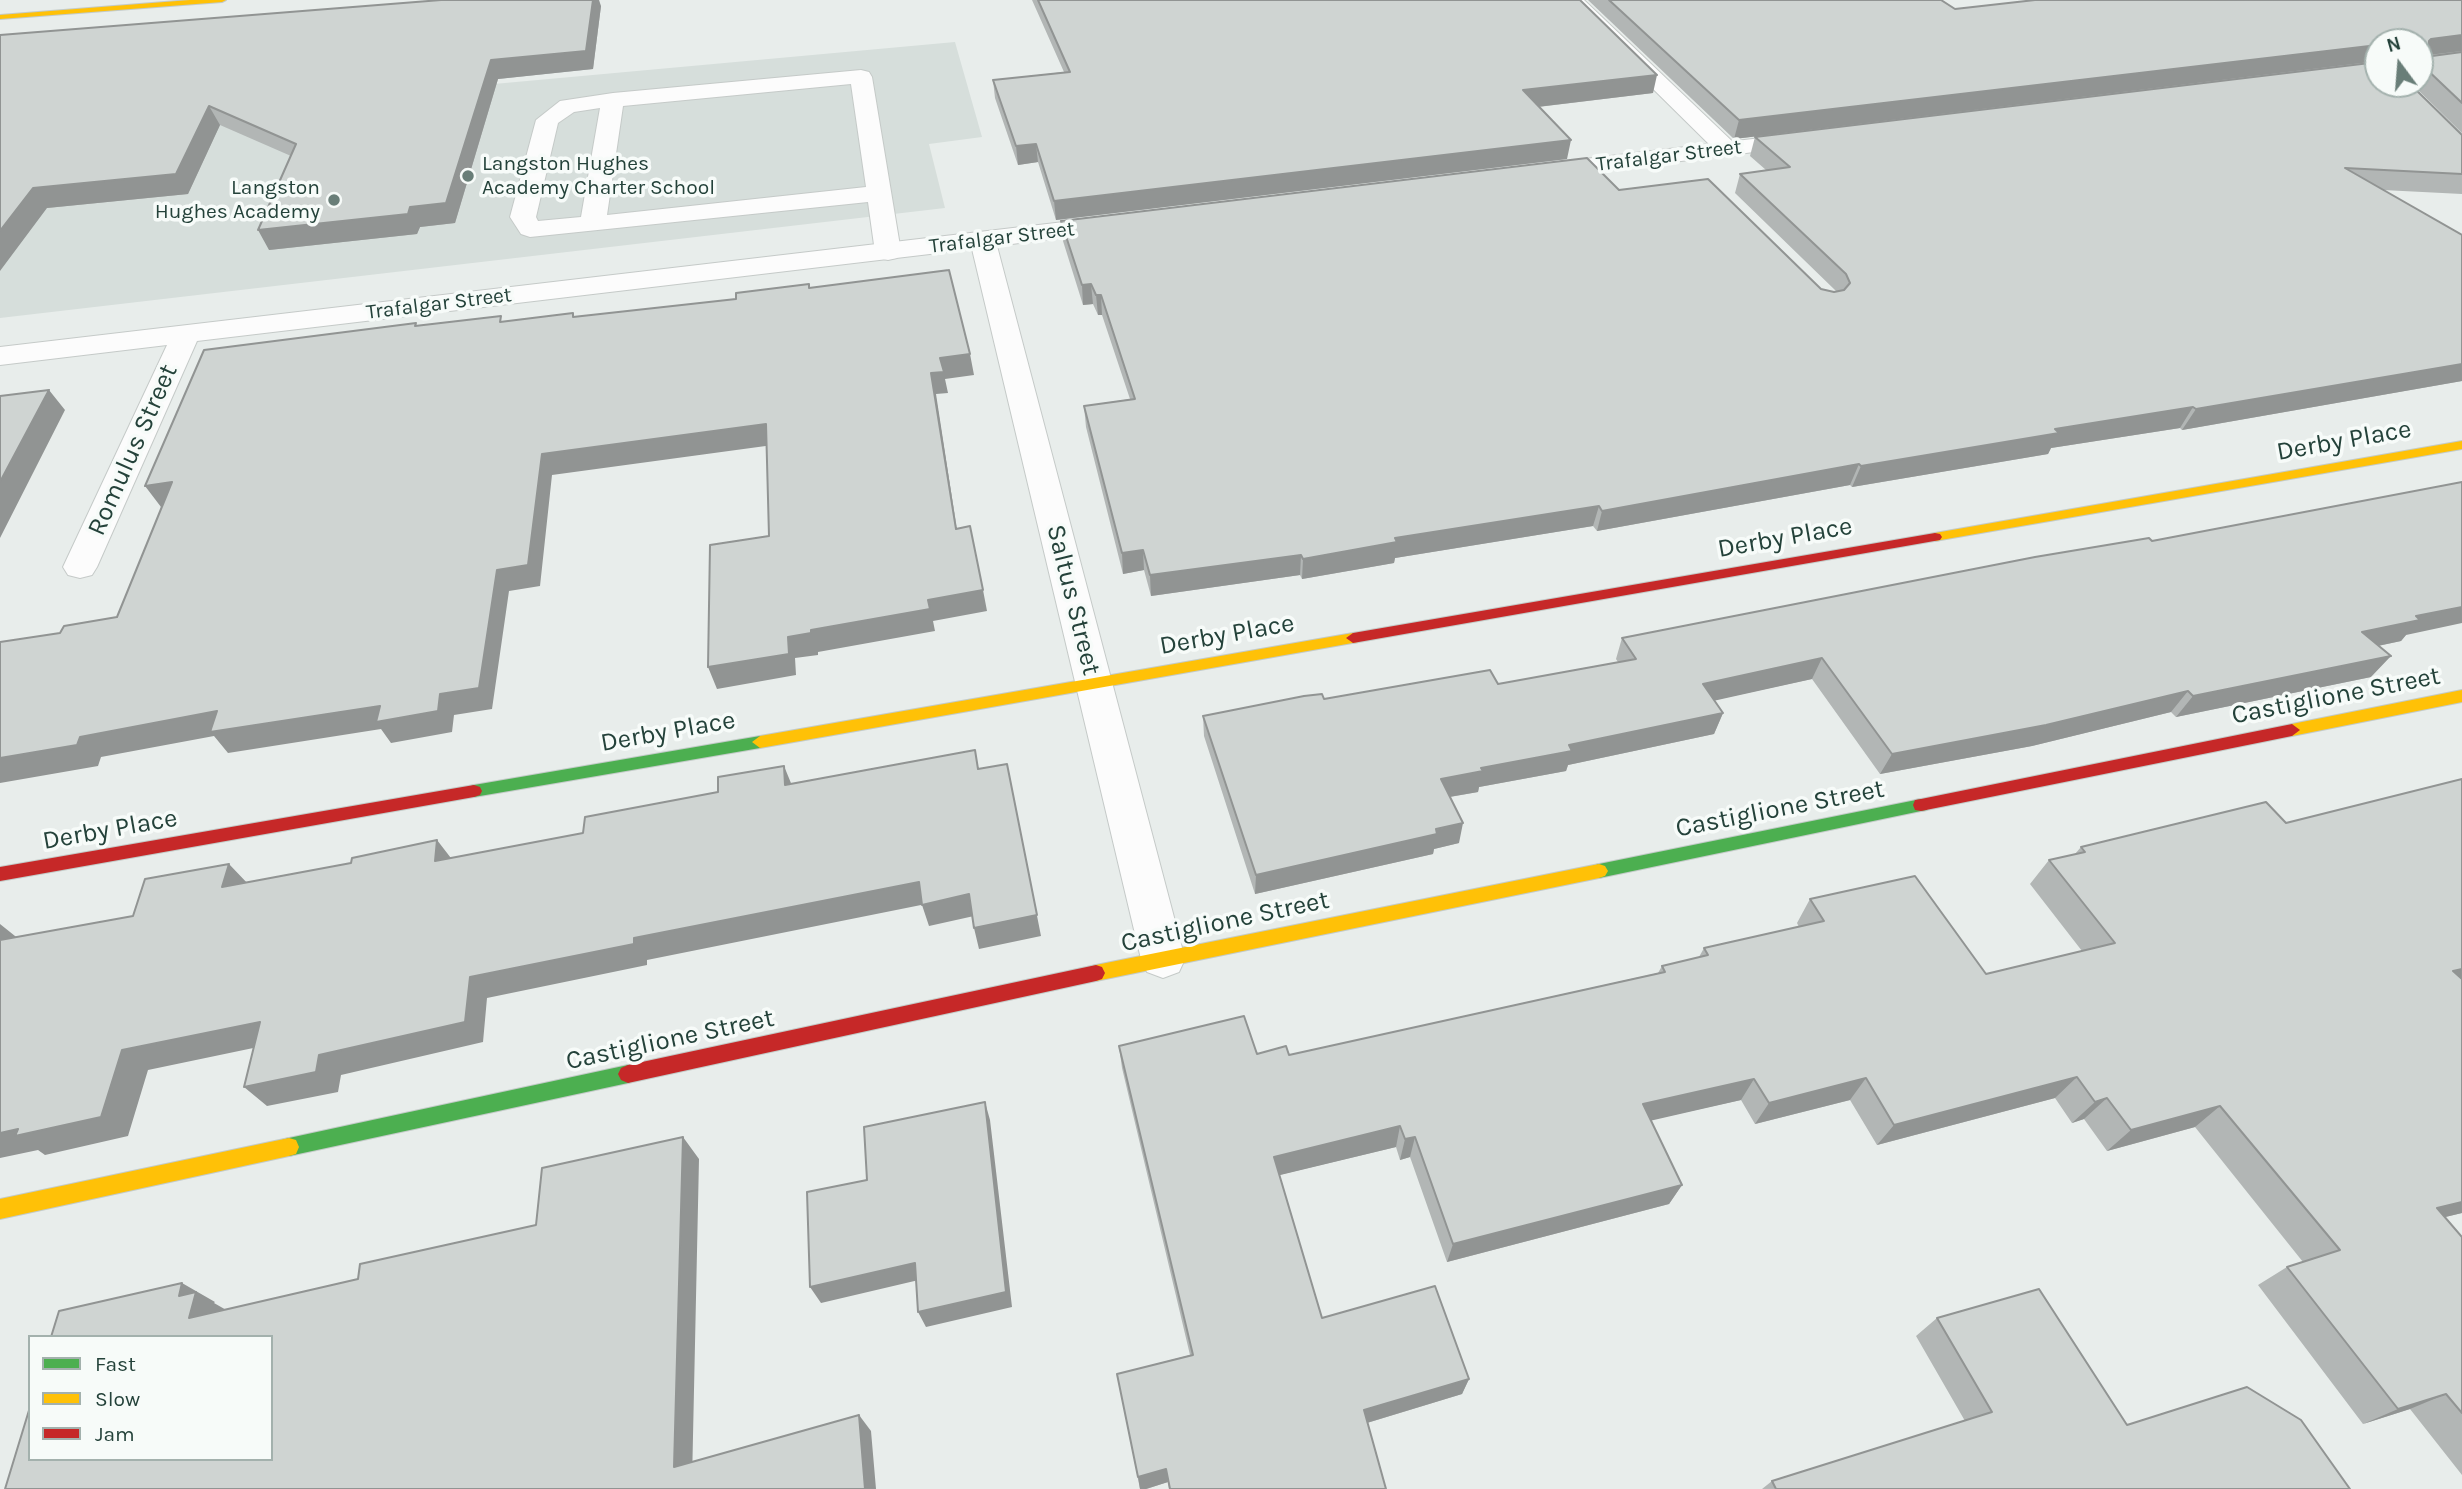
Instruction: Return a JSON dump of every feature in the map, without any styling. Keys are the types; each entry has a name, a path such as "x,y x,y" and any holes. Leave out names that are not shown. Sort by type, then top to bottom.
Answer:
{"street":[{"path":"0,18 130,4 222,0"},
{"path":"1573,0 1727,149"},
{"path":"879,193 530,229 523,217 547,120 568,106 861,77 879,193 888,252"},
{"path":"593,224 612,100"},
{"name":"Trafalgar Street","path":"1524,174 1824,137"},
{"path":"1677,155 1697,174"},
{"name":"Trafalgar Street","path":"0,356 1136,222"},
{"name":"Saltus Street","path":"983,240 1163,959"},
{"name":"Romulus Street","path":"80,567 186,334"},
{"name":"Derby Place","path":"0,874 2462,445"},
{"name":"Castiglione Street","path":"0,1209 1163,959 2462,696"}],"shaded area":[{"name":"Langston Hughes Academy Charter School","path":"955,42 982,137 929,144 945,208 0,318 0,129"}],"building":[{"path":"441,0 593,0 586,51 491,60 446,203 410,207 408,214 258,230 296,144 209,106 176,174 33,188 0,231 0,35"},
{"path":"1038,0 1580,0 1657,75 1523,90 1571,140 1054,201 1036,144 1016,146 993,80 1070,72"},
{"path":"1609,0 1941,0 1955,9 2035,0 2462,0 2462,35 2434,39 2434,28 2364,28 2364,47 1739,120"},
{"path":"2462,52 2462,103 2434,76 2434,56"},
{"path":"2364,64 2364,98 2424,98 2462,135 2462,174 2345,168 2462,235 2462,364 2196,409 2193,407 2055,429 2059,433 1861,466 1859,464 1602,511 1599,506 1395,538 1397,542 1303,559 1301,555 1150,575 1143,550 1122,553 1084,406 1135,399 1101,295 1096,295 1091,284 1082,285 1061,221 1587,158 1619,190 1708,179 1821,289 1834,292 1844,290 1850,283 1846,274 1740,174 1790,167 1755,137"},
{"path":"949,270 970,354 940,358 944,372 931,373 956,529 970,526 983,590 928,600 930,609 811,630 811,633 788,637 789,654 708,667 710,545 769,536 766,424 542,454 528,565 497,570 479,688 440,694 438,711 376,722 380,706 210,732 217,711 80,737 77,745 0,758 0,642 60,633 64,626 117,617 172,482 145,486 204,350 416,323 415,326 501,316 500,322 573,313 573,317 736,299 736,293 809,284 809,288"},
{"path":"49,390 0,482 0,396"},
{"path":"2462,482 2462,607 2416,616 2420,620 2362,632 2391,656 2193,696 2188,691 2046,725 1892,754 1822,658 1703,684 1723,713 1569,745 1572,751 1481,768 1483,771 1441,779 1463,823 1436,829 1437,834 1256,875 1203,716 1304,696 1322,694 1324,699 1490,670 1498,684 1636,659 1622,638 2035,557 2149,538 2152,541"},
{"path":"975,750 978,769 1007,764 1037,915 974,928 969,894 922,905 919,882 634,938 634,944 470,977 465,1022 319,1055 316,1072 244,1087 260,1022 122,1050 101,1117 15,1136 18,1129 0,1133 0,940 133,916 145,879 229,864 222,887 351,863 352,858 437,840 435,861 583,833 585,817 718,792 718,777 784,766 785,785"},
{"path":"2462,779 2462,969 2453,971 2462,979 2462,1202 2437,1208 2462,1237 2462,1413 2446,1394 2398,1409 2287,1267 2340,1250 2220,1106 2131,1130 2107,1098 2095,1102 2077,1077 1894,1125 1866,1078 1769,1103 1754,1079 1643,1104 1682,1185 1453,1244 1415,1137 1405,1139 1400,1126 1274,1157 1322,1318 1435,1286 1469,1379 1364,1410 1386,1489 1170,1489 1166,1469 1138,1477 1117,1374 1193,1355 1119,1046 1244,1016 1257,1054 1286,1046 1289,1055 1665,972 1662,966 1708,955 1704,948 1824,921 1810,899 1915,876 1986,974 2115,943 2049,860 2085,852 2081,847 2266,802 2286,823"},
{"path":"985,1102 1006,1292 918,1312 915,1263 810,1287 807,1192 867,1180 864,1127"},
{"path":"683,1137 674,1467 859,1415 865,1489 5,1489 28,1414 28,1461 273,1461 273,1335 52,1335 59,1311 182,1283 179,1296 196,1292 189,1318 358,1279 360,1264 536,1225 542,1168"},
{"path":"2039,1289 2127,1425 2247,1387 2301,1420 2350,1489 1776,1489 1772,1481 1992,1412 1937,1318"}],"traffic: fast":[{"path":"474,791 760,742"},
{"path":"1599,871 1921,805"},
{"path":"289,1147 628,1074"}],"traffic: slow":[{"path":"0,17 222,0"},
{"path":"1935,537 2462,445"},
{"path":"760,742 1353,638"},
{"path":"2292,730 2462,696"},
{"path":"1096,973 1599,871"},
{"path":"0,1209 289,1147"}],"traffic: jam":[{"path":"1353,638 1935,537"},
{"path":"1921,805 2292,730"},
{"path":"0,874 474,791"},
{"path":"628,1074 1096,973"}],"place":[{"name":"Langston Hughes Academy Charter School","path":"468,176"},
{"name":"Langston Hughes Academy","path":"334,200"}]}
